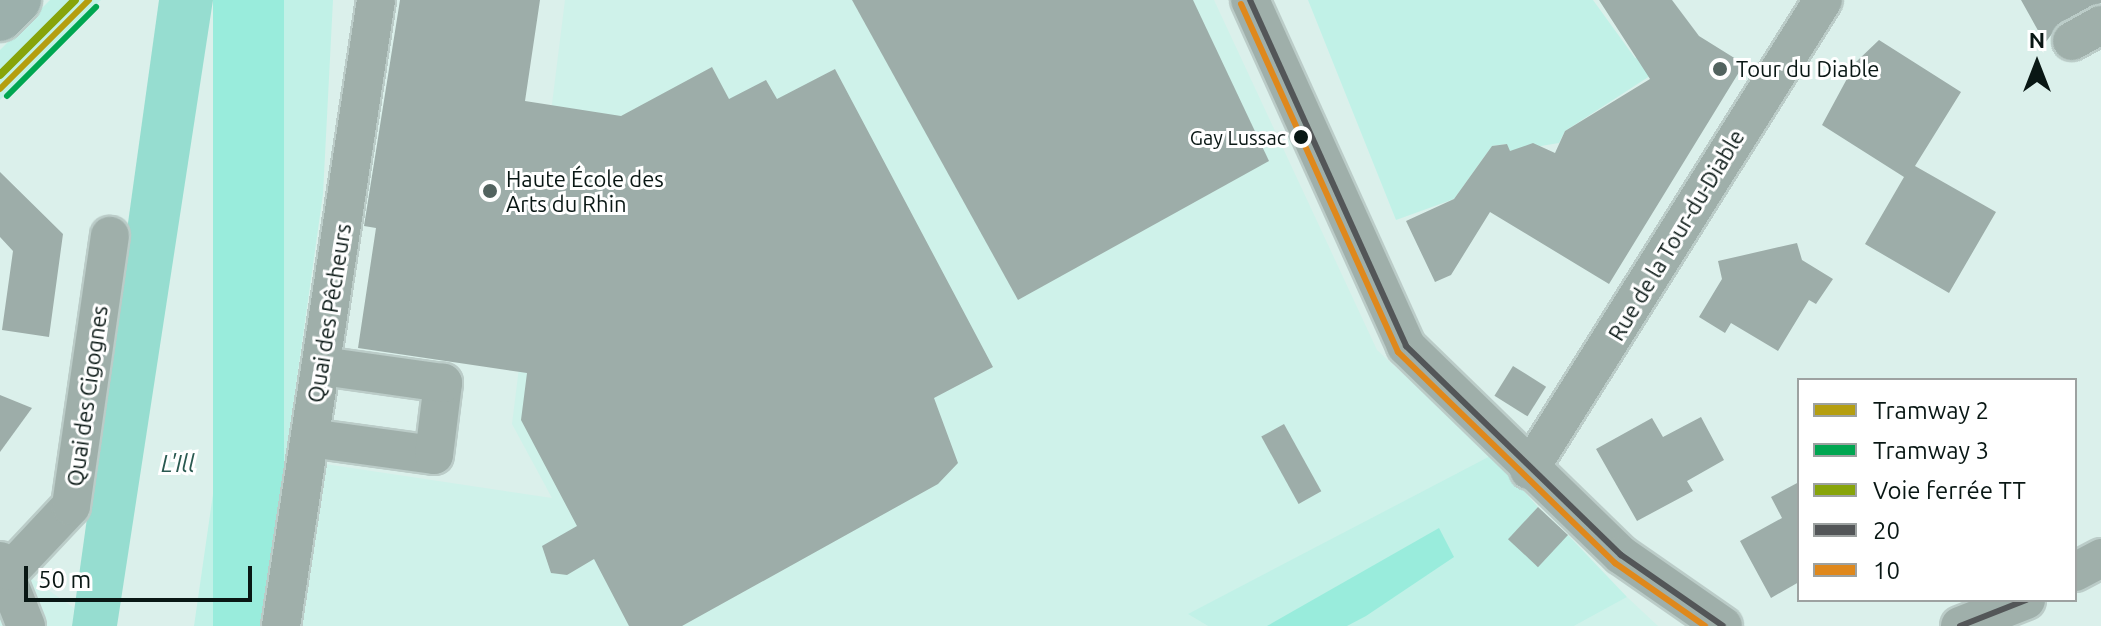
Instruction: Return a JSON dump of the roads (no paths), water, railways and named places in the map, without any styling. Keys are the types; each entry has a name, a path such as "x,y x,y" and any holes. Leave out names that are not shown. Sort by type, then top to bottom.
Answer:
{"main road":[{"path":"0,19 19,0"}],"street":[{"name":"Quai des Pêcheurs","path":"281,626 376,0"},
{"path":"1250,0 1406,346 1529,470 1621,555 1723,626"},
{"name":"Rue de la Tour-du-Diable","path":"1529,470 1823,0"},
{"name":"Quai des Cigognes","path":"26,626 5,566 71,506 110,236"},
{"path":"310,438 434,455 443,383 322,366"},
{"path":"2077,571 2101,558"},
{"path":"1960,626 2005,614"}],"water":[{"path":"213,0 284,0 284,626 213,626"},
{"path":"1439,528 1454,557 1366,616 1347,626 1267,626"}],"tram line":[{"name":"2","path":"0,89 89,0"},
{"name":"3","path":"7,96 96,7"}],"rail line":[{"name":"TT","path":"0,75 75,0"}],"place":[{"name":"Tour du Diable","path":"1720,69"},
{"name":"Gay Lussac","path":"1301,137"},
{"name":"Haute École des Arts du Rhin","path":"490,191"}],"water label":[{"name":"L'Ill","path":"178,464"}]}
